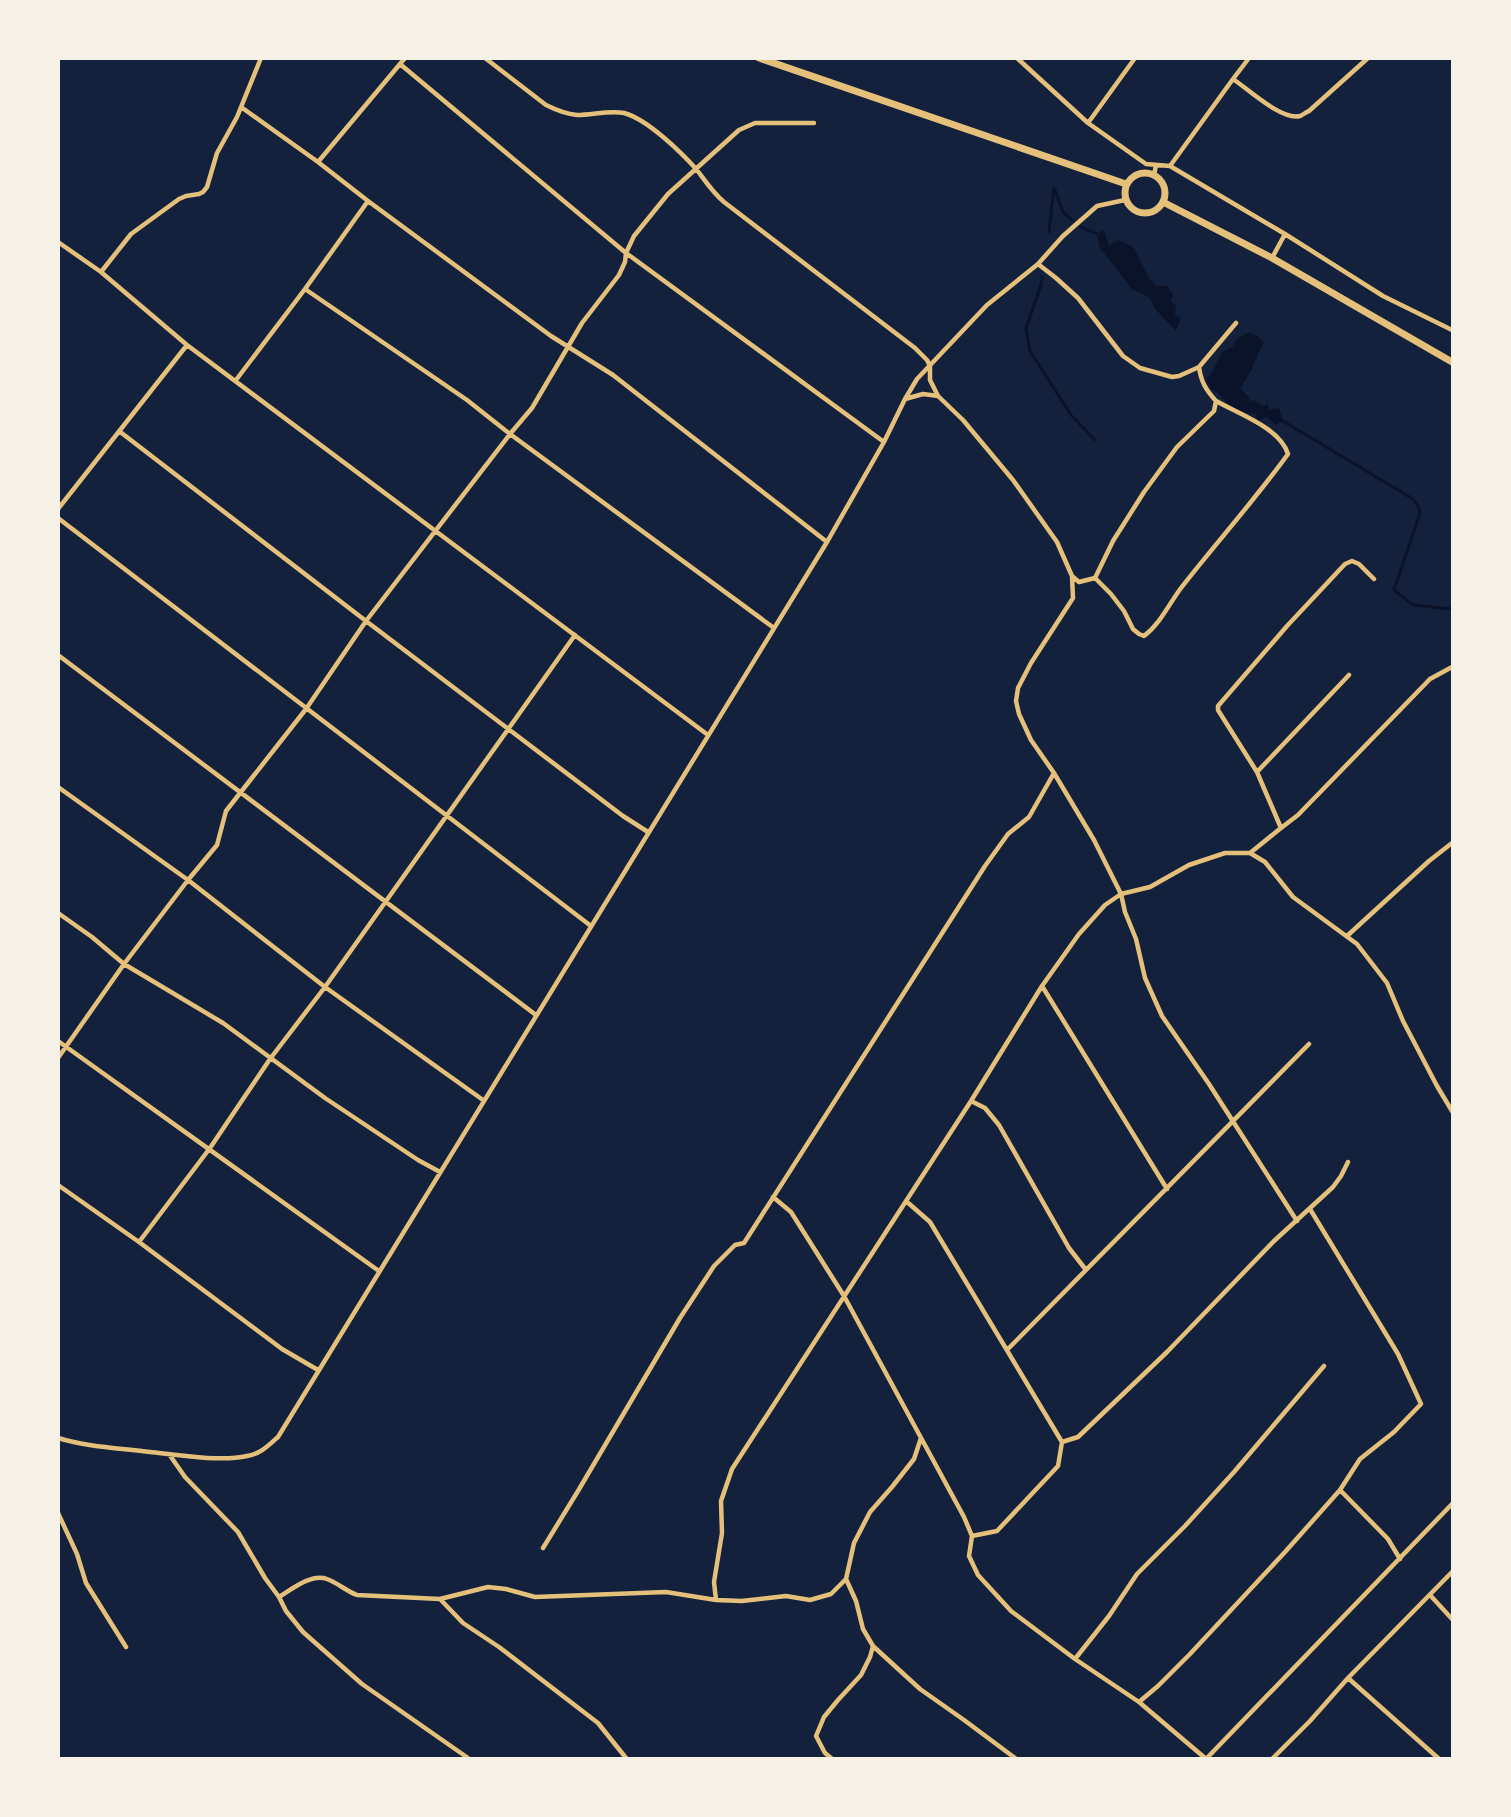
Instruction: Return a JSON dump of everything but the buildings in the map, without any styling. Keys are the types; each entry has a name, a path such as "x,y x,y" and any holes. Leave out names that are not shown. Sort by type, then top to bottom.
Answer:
{"main road":[{"path":"759,58 1126,184"},
{"path":"1138,174 1154,175 1164,186 1163,202 1152,213 1136,212 1125,200 1126,184 1138,174"},
{"path":"1163,202 1272,258 1452,362"}],"street":[{"path":"101,272 131,234 179,199 203,192 207,187 217,153 241,107 261,58"},
{"path":"318,162 405,58"},
{"path":"485,58 555,110 576,115 613,112 632,115 650,126 696,170 708,187 724,202 915,348 930,366 930,380 938,396 963,420 1013,480 1057,542 1072,576 1073,598 1031,663 1018,688 1016,701 1019,714 1031,740 1054,773 1094,840 1121,894 1125,912 1136,939 1145,978 1162,1016 1297,1221"},
{"path":"1088,123 1135,58"},
{"path":"1170,166 1249,58"},
{"path":"1233,79 1276,110 1289,116 1300,116 1317,104 1368,58"},
{"path":"1018,59 1088,123 1146,164 1170,166 1383,297 1452,330"},
{"path":"400,64 626,253 884,442"},
{"path":"241,107 551,336 613,375 827,542"},
{"path":"58,1058 124,964 217,845 226,811 306,709 366,621 532,408 582,323 619,274 634,236 654,211 668,194 739,130 755,123 814,123"},
{"path":"1154,175 1156,165"},
{"path":"58,1438 77,1444 233,1458 263,1451 278,1437 827,542 917,379 987,305 1038,264 1063,236 1097,206 1125,200"},
{"path":"236,380 368,201"},
{"path":"1272,258 1284,234"},
{"path":"58,242 101,272 187,345 708,735"},
{"path":"1038,264 1078,298 1116,347 1140,368 1172,377 1199,367 1236,323"},
{"path":"305,289 467,400 774,628"},
{"path":"58,508 187,345"},
{"path":"1095,579 1124,611 1133,629 1144,636 1151,631 1181,589 1263,489 1288,454 1285,446 1274,433 1216,401 1206,390 1199,367"},
{"path":"905,399 923,394 938,396"},
{"path":"1095,579 1113,542 1144,492 1177,447 1214,411 1216,401"},
{"path":"120,431 509,730 623,816 648,832"},
{"path":"58,518 591,926"},
{"path":"1281,828 1257,771 1232,736 1218,706 1287,626 1345,564 1352,561 1359,564 1374,579"},
{"path":"1072,576 1079,582 1095,579"},
{"path":"139,1242 210,1148 270,1059 325,987 575,635"},
{"path":"58,655 536,1015"},
{"path":"1250,853 1298,815 1430,679 1452,667"},
{"path":"1257,771 1349,675"},
{"path":"543,1548 708,1275 717,1262 735,1245 744,1243 985,866 1008,834 1029,817 1054,773"},
{"path":"58,787 188,880 325,987 483,1100"},
{"path":"1347,936 1452,843"},
{"path":"716,1600 714,1582 722,1533 721,1501 732,1469 971,1101 1042,986 1079,934 1105,905 1121,894 1150,887 1189,865 1225,853 1250,853 1265,862 1293,897 1357,944 1387,983 1403,1021 1452,1111"},
{"path":"58,913 124,964 223,1023 270,1059 390,1141 440,1172"},
{"path":"1042,986 1167,1189"},
{"path":"58,1041 379,1270"},
{"path":"1007,1350 1309,1044"},
{"path":"971,1101 985,1108 999,1125 1069,1248 1086,1270"},
{"path":"1062,1442 1078,1437 1167,1352 1274,1241 1337,1182 1348,1162"},
{"path":"58,1185 139,1242 282,1350 318,1370"},
{"path":"773,1197 791,1212 844,1296 964,1516 972,1536 969,1556 978,1575 1011,1611 1139,1702 1206,1758 1452,1504"},
{"path":"906,1201 930,1221 1062,1442 1058,1466 997,1531 972,1536"},
{"path":"1139,1702 1190,1654 1340,1490 1360,1459 1394,1432 1421,1404 1398,1354 1310,1209"},
{"path":"1076,1659 1137,1574 1234,1472 1324,1366"},
{"path":"279,1597 312,1578 326,1578 357,1595 440,1599 488,1587 506,1588 534,1597 666,1592 716,1600 742,1601 786,1596 810,1600 831,1594 846,1579 854,1543 864,1522 914,1459 921,1438"},
{"path":"169,1454 185,1477 238,1532 286,1611 303,1632 362,1684 468,1758"},
{"path":"1340,1490 1388,1539 1400,1559"},
{"path":"58,1513 77,1554 86,1583 126,1647"},
{"path":"1273,1758 1452,1572"},
{"path":"846,1579 856,1601 863,1629 873,1646 920,1689 1015,1758"},
{"path":"1430,1595 1452,1619"},
{"path":"440,1599 463,1623 499,1647 598,1723 626,1758"},
{"path":"831,1758 825,1753 816,1736 824,1717 861,1676 873,1646"},
{"path":"1348,1678 1437,1758"}],"water":[{"path":"1104,230 1109,246 1118,240 1133,247 1150,280 1157,286 1167,286 1173,294 1171,302 1176,305 1175,315 1181,318 1176,331 1156,310 1149,297 1132,289 1100,248 1097,234"},
{"path":"1249,332 1264,342 1241,389 1250,401 1254,400 1263,406 1268,404 1269,410 1279,408 1283,421 1276,425 1266,417 1258,421 1256,414 1234,408 1212,390 1206,379 1222,352 1232,347 1237,339"}],"waterway":[{"path":"1049,232 1054,188"},
{"path":"1055,190 1063,212 1073,221"},
{"path":"1081,227 1097,234"},
{"path":"1042,277 1026,328 1030,351 1071,415 1095,440"},
{"path":"1283,421 1413,499 1420,513 1394,590 1413,605 1452,609"}]}
